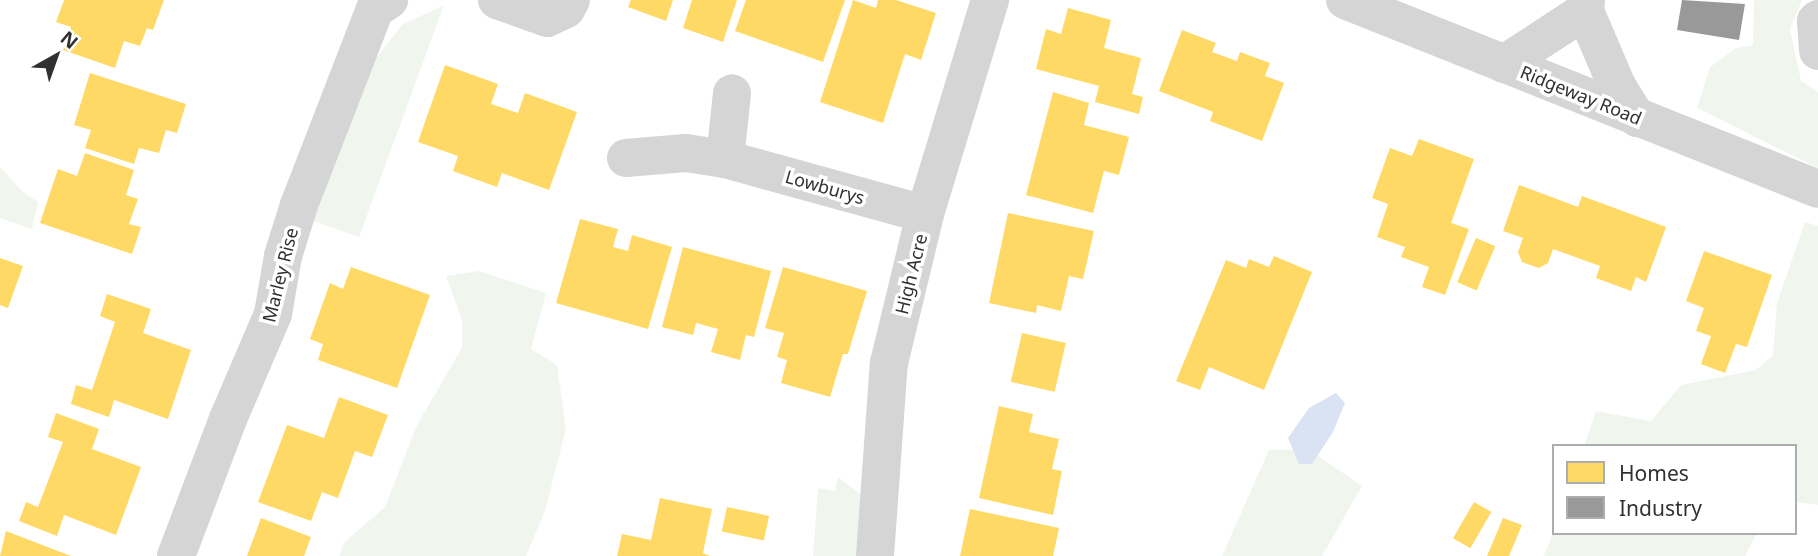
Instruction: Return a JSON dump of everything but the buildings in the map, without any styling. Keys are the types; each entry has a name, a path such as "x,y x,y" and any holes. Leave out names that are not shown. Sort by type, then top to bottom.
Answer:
{"street":[{"name":"Marley Rise","path":"176,556 228,419 273,314 283,256 299,205 375,9 390,0"},
{"path":"497,0 547,18 566,9 572,0"},
{"name":"High Acre","path":"875,556 889,363 925,215 990,0"},
{"name":"Ridgeway Road","path":"1345,0 1818,189"},
{"path":"1504,64 1585,6 1617,86 1637,118"},
{"path":"1818,19 1815,22 1818,51"},
{"path":"725,159 732,93"},
{"name":"Lowburys","path":"626,158 686,153 725,159 925,215"}],"shaded area":[{"path":"1754,0 1802,0 1790,29 1801,81 1818,92 1818,168 1697,108 1710,67 1736,48 1753,45"},
{"path":"444,5 359,237 313,221 372,63 402,25"},
{"path":"0,167 23,192 38,202 32,229 0,218"},
{"path":"1805,222 1818,226 1818,505 1797,502 1797,444 1585,444 1596,411 1651,421 1681,385 1756,370 1773,355 1777,303"},
{"path":"479,271 546,293 531,349 557,365 566,429 545,511 526,556 339,556 345,542 385,507 417,425 462,348 462,320 446,276"},
{"path":"1308,449 1362,486 1322,556 1222,556 1269,450"},
{"path":"838,477 860,494 859,556 813,556 818,488 835,491"},
{"path":"1552,535 1756,535 1745,556 1544,556"}],"water":[{"path":"1336,393 1345,403 1333,432 1312,464 1299,464 1288,438 1309,408"}]}
